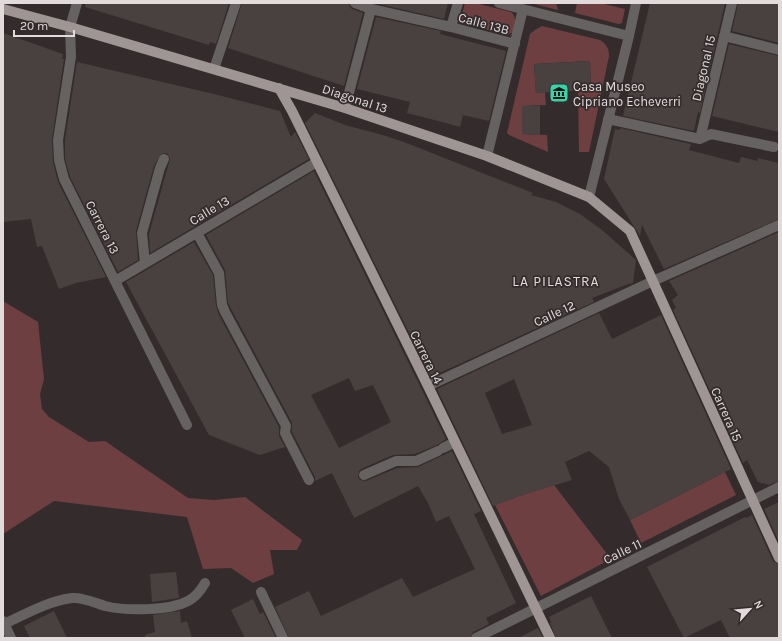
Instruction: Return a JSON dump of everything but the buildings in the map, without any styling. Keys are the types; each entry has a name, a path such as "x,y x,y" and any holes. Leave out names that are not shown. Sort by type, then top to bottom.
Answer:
{"main road":[{"name":"Diagonal 13","path":"3,9 214,68 345,108 487,156 589,197 630,231 652,281"},
{"name":"Carrera 14","path":"279,88 428,386 550,638"},
{"name":"Carrera 15","path":"652,281 779,558"}],"street":[{"name":"Carrera 13","path":"77,3 70,27 71,57 58,140 59,160 64,179 187,425"},
{"path":"214,68 236,3"},
{"path":"451,27 458,3"},
{"path":"499,3 629,36"},
{"path":"589,197 636,3"},
{"name":"Diagonal 15","path":"700,139 732,3"},
{"name":"Calle 13B","path":"358,4 371,9 451,27 515,44"},
{"path":"345,108 371,9"},
{"path":"487,156 523,9"},
{"path":"724,36 779,50"},
{"path":"608,119 700,139 711,134 774,147"},
{"path":"145,263 142,233 160,168 164,159"},
{"name":"Calle 13","path":"115,281 317,162"},
{"name":"Calle 12","path":"428,386 652,281 779,225"},
{"path":"197,233 219,273 222,305 225,312 286,426 285,433 309,480"},
{"path":"364,475 396,461 416,461 455,442"},
{"name":"Calle 11","path":"476,638 779,487"},
{"path":"11,638 4,622 59,600 74,598 116,609 151,609 180,604 190,600 205,584"},
{"path":"261,592 283,638"}],"shaded area":[{"path":"465,3 475,3 511,12 515,19 513,32 508,35 463,23 461,18"},
{"path":"556,3 558,10 534,4"},
{"path":"577,3 600,3 625,9 622,23 619,24 575,13"},
{"path":"542,26 600,40 608,48 609,56 589,152 579,152 578,91 591,90 590,61 534,64 536,93 545,92 546,105 522,106 522,134 547,135 548,152 507,133 530,34"},
{"path":"3,301 38,322 44,379 40,394 42,409 49,417 89,442 105,441 188,498 214,500 245,497 302,540 297,550 270,550 274,574 253,583 231,568 203,569 187,517 54,501 3,534"},
{"path":"725,472 736,495 641,543 630,520"},
{"path":"554,485 611,559 541,596 495,505"}],"place":[{"name":"Casa Museo Cipriano Echeverri","path":"559,93"}],"district":[{"name":"LA PILASTRA","path":"556,281"}]}
